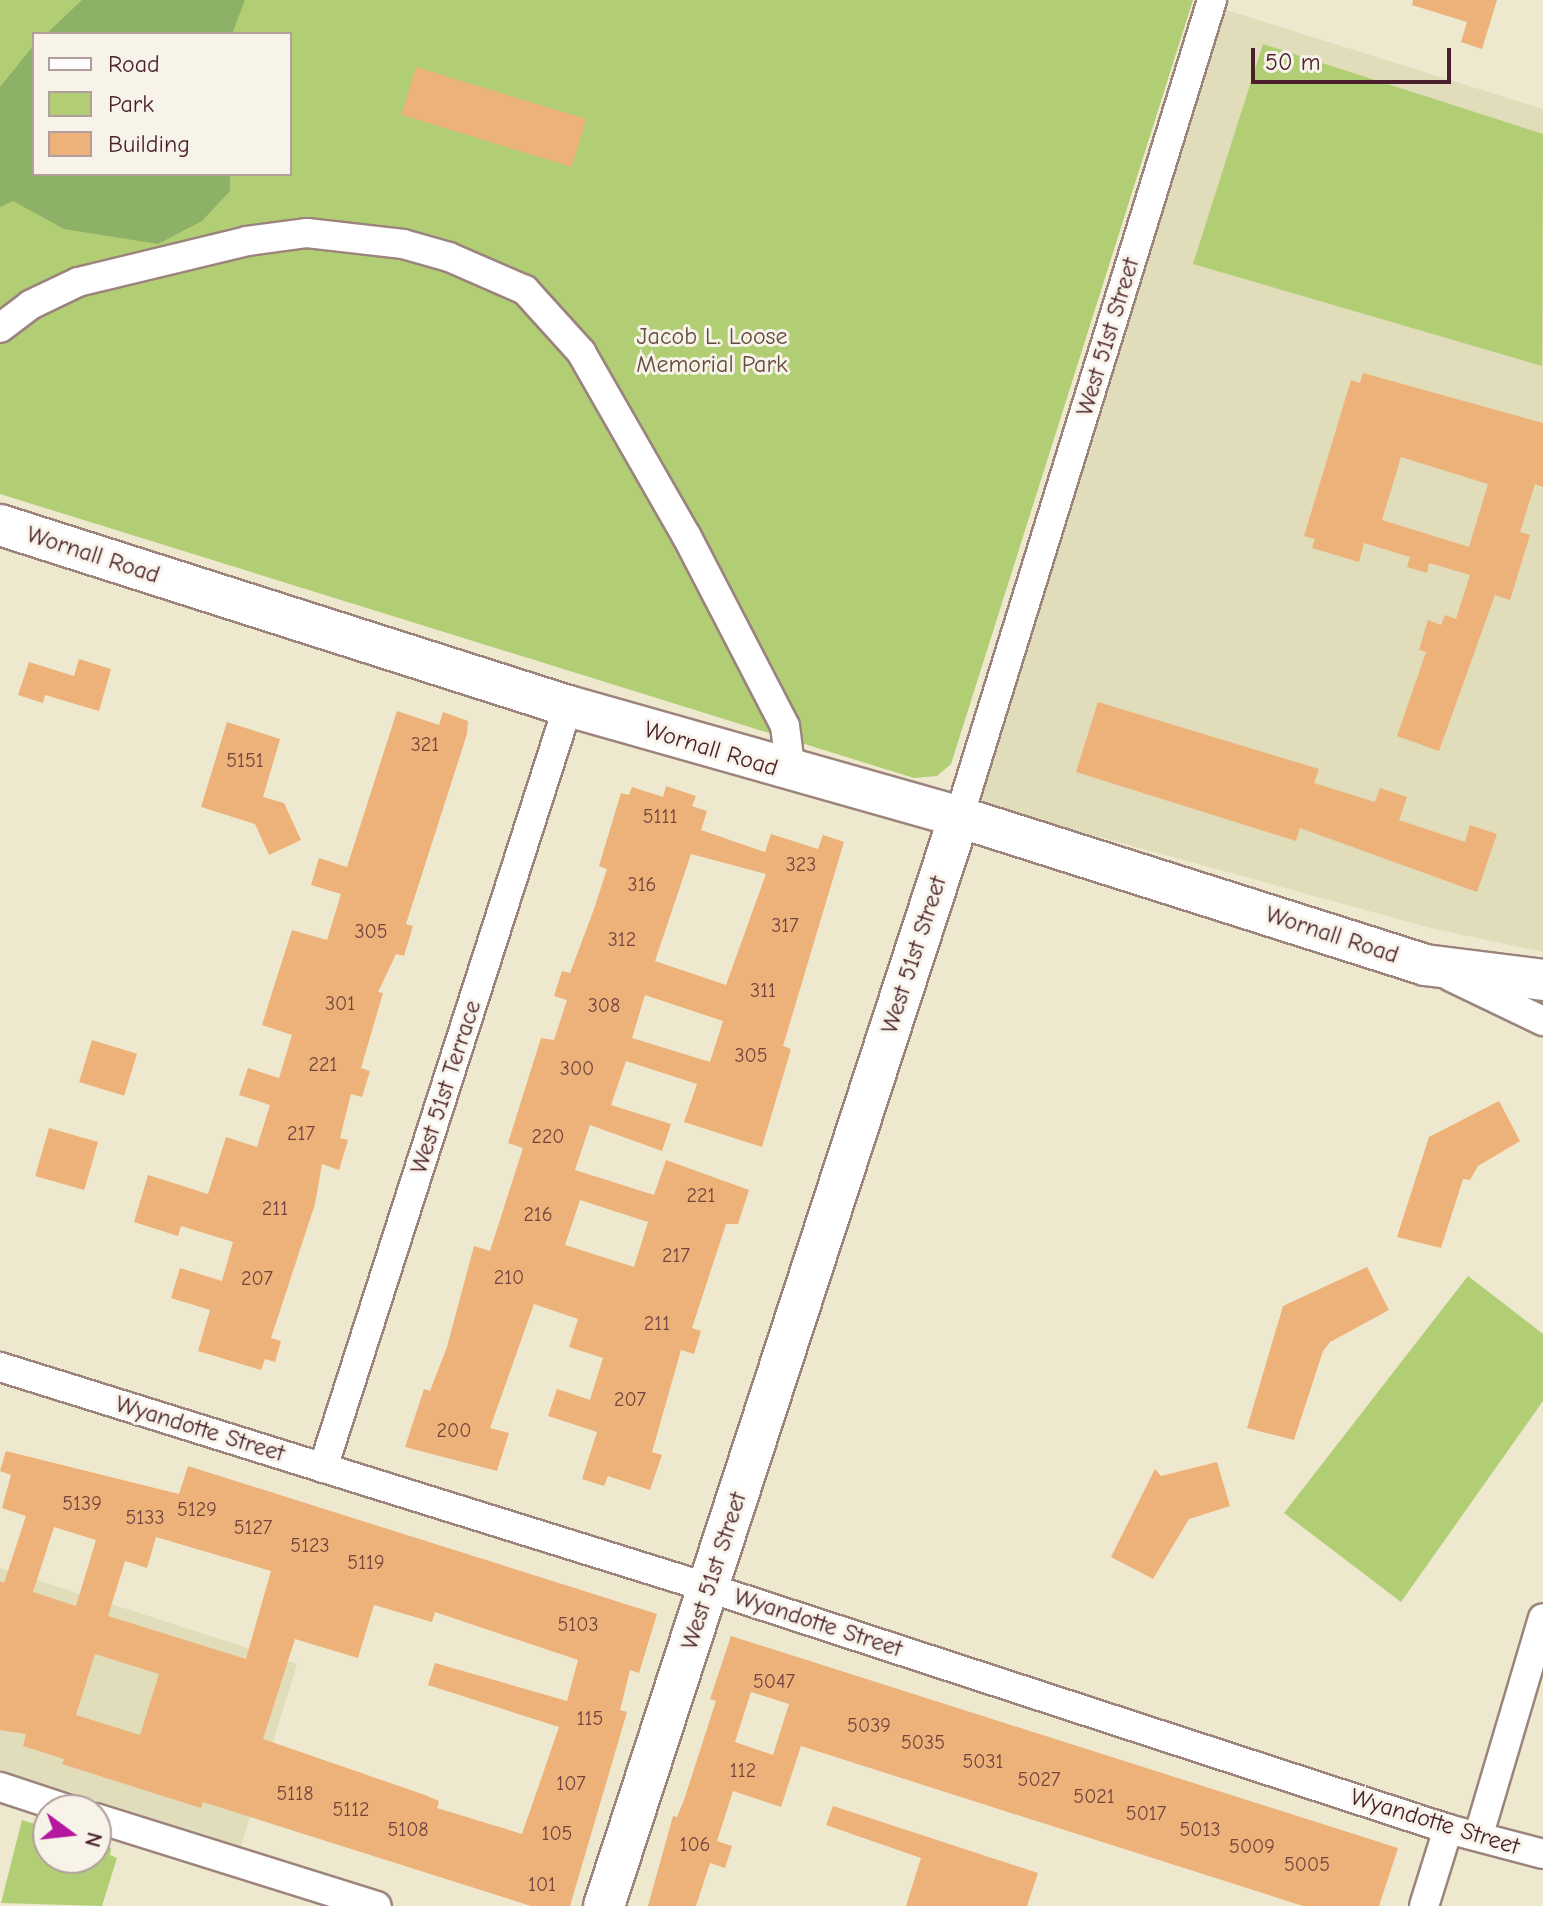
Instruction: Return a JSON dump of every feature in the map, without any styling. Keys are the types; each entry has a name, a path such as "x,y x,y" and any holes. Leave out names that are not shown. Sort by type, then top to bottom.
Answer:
{"main road":[{"name":"Wornall Road","path":"0,525 568,706 791,773 959,817 1425,965 1543,980"},
{"name":"West 51st Street","path":"604,1906 959,817"}],"street":[{"name":"West 51st Street","path":"959,817 1212,0"},
{"path":"0,328 30,305 78,282 219,247 307,233 403,244 449,257 525,290 581,352 686,535 785,726 791,773"},
{"name":"West 51st Terrace","path":"323,1468 568,706"},
{"name":"Wornall Road","path":"1425,965 1543,1021"},
{"name":"Wyandotte Street","path":"0,1367 709,1588 1448,1829 1479,1834 1543,1854"},
{"path":"1479,1834 1543,1618"},
{"path":"0,1787 32,1798"},
{"path":"112,1823 377,1906"},
{"path":"1424,1906 1448,1829"}],"shaded area":[{"path":"1223,9 1543,109 1543,952 1431,928 976,803"},
{"path":"0,1568 297,1664 241,1846 112,1805 112,1794 76,1794 0,1770"}],"green space":[{"name":"Jacob L. Loose Memorial Park","path":"0,0 1193,0 951,764 937,776 914,778 0,494"},
{"path":"82,0 245,0 233,32 48,32"},
{"path":"1263,44 1543,134 1542,366 1193,264"},
{"path":"32,47 32,176 230,176 230,191 202,221 158,244 64,229 13,201 0,207 0,87"},
{"path":"1468,1276 1543,1334 1543,1401 1401,1602 1284,1513"},
{"path":"22,1820 32,1823 32,1874 112,1874 102,1906 1,1903"},
{"path":"112,1856 117,1858 112,1874"}],"building":[{"path":"1413,0 1497,0 1482,49 1461,42 1467,22 1412,5"},
{"path":"416,67 586,119 572,167 401,115"},
{"path":"1363,373 1543,423 1543,487 1535,484 1520,532 1530,535 1510,600 1495,595 1439,751 1397,736 1426,652 1419,650 1428,620 1441,625 1445,615 1456,619 1470,575 1429,563 1427,573 1407,567 1410,557 1364,543 1359,562 1312,548 1315,539 1304,536 1351,380 1360,383","holes":["1401,457 1488,484 1469,547 1382,520"]},
{"path":"79,659 111,669 99,711 45,695 43,703 18,695 29,662 74,676"},
{"path":"1098,702 1319,769 1314,783 1375,802 1380,788 1407,797 1399,820 1465,842 1470,825 1497,834 1477,892 1300,828 1296,841 1076,772"},
{"path":"397,711 439,725 443,712 468,721 467,734 406,924 413,926 404,956 396,954 378,992 383,993 361,1068 370,1071 362,1097 351,1094 340,1138 348,1140 339,1170 322,1164 315,1204 271,1338 281,1341 275,1362 265,1359 261,1370 198,1351 210,1310 171,1298 180,1268 222,1281 233,1242 181,1226 178,1236 134,1222 148,1175 208,1194 226,1137 257,1147 270,1105 239,1095 248,1068 279,1078 292,1035 262,1025 292,930 327,940 341,894 311,885 319,858 347,867"},
{"path":"227,722 280,739 263,797 284,803 301,840 269,855 255,824 201,807"},
{"path":"666,786 696,796 692,806 707,811 701,830 765,852 771,834 818,849 823,835 844,842 783,1046 791,1049 762,1147 684,1122 697,1084 626,1061 611,1105 671,1124 662,1151 590,1125 575,1170 654,1195 666,1160 749,1190 738,1224 726,1224 692,1328 701,1331 694,1354 681,1350 652,1452 662,1455 650,1490 608,1476 604,1486 582,1479 597,1432 548,1416 557,1389 590,1400 603,1358 569,1347 578,1319 534,1304 490,1428 509,1433 497,1471 405,1447 424,1389 430,1391 447,1347 474,1246 490,1251 523,1148 508,1143 541,1038 554,1040 567,1000 554,996 562,971 570,973 594,909 607,869 599,866 621,793 629,795 632,787 663,797","holes":["691,854 766,874 726,985 655,961","645,995 723,1021 710,1062 632,1038","580,1200 648,1222 634,1267 565,1245"]},
{"path":"92,1040 137,1054 124,1096 79,1082"},
{"path":"1499,1101 1520,1141 1478,1166 1470,1180 1463,1179 1441,1248 1397,1237 1429,1137"},
{"path":"49,1128 98,1142 84,1190 35,1176"},
{"path":"1367,1267 1389,1310 1330,1342 1323,1351 1294,1440 1247,1428 1283,1306"},
{"path":"6,1451 179,1494 188,1466 657,1614 639,1673 630,1670 620,1710 627,1712 570,1906 531,1906 203,1802 201,1808 62,1764 64,1759 23,1746 26,1734 0,1730 0,1581 4,1583 26,1516 2,1508 11,1475 0,1471","holes":["54,1527 96,1540 76,1606 33,1592","156,1537 271,1571 246,1659 108,1616 125,1561 147,1568","374,1605 432,1622 435,1612 578,1660 567,1701 435,1663 428,1685 559,1727 522,1834 437,1808 439,1801 425,1795 263,1739 295,1639 358,1658","95,1654 159,1674 140,1735 76,1715"]},
{"path":"1217,1462 1230,1506 1189,1519 1153,1579 1111,1557 1155,1469 1161,1476"},
{"path":"731,1636 1398,1848 1379,1906 1303,1906 801,1746 781,1807 733,1791 717,1841 732,1846 725,1868 710,1863 696,1906 648,1906 673,1816 677,1817 684,1800 716,1701 710,1699","holes":["751,1692 789,1704 773,1755 735,1742"]},
{"path":"833,1806 1038,1873 1027,1906 906,1906 921,1858 826,1825"}]}
